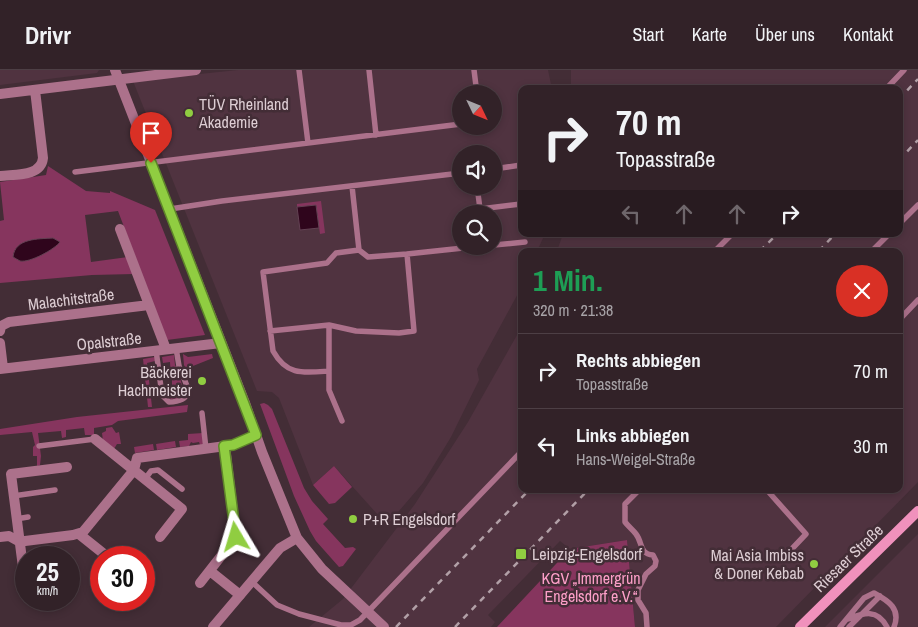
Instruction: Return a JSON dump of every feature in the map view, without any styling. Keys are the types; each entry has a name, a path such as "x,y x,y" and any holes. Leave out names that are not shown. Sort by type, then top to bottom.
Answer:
{"main road":[{"name":"Riesaer Straße","path":"800,627 918,511"}],"street":[{"path":"0,94 35,90 117,75 196,70"},
{"path":"117,75 297,538 334,582 384,627"},
{"path":"0,176 34,172 42,164 43,158 35,90"},
{"path":"120,229 166,349"},
{"name":"Malachitstraße","path":"0,331 1,326 8,322 149,305"},
{"path":"0,343 2,368"},
{"name":"Opalstraße","path":"2,368 221,343"},
{"path":"0,537 9,536 18,541 79,534 87,529 134,470 137,458 233,445 256,435"},
{"path":"95,439 182,509 160,537"},
{"path":"200,583 236,537 224,446"},
{"path":"19,546 11,474 67,466"},
{"path":"79,534 94,546"},
{"path":"213,627 280,548 297,538"},
{"path":"210,571 240,595"}],"lane":[{"path":"299,70 308,143"},
{"path":"369,70 376,135"},
{"path":"474,70 476,85"},
{"path":"890,85 904,70"},
{"path":"75,172 452,125"},
{"path":"502,168 518,165"},
{"path":"170,209 222,200 452,174"},
{"path":"352,186 359,250"},
{"path":"478,195 480,209 518,204"},
{"path":"903,220 918,205"},
{"path":"718,248 729,237"},
{"path":"875,248 886,237"},
{"path":"502,244 524,242"},
{"path":"329,372 298,373 278,360 273,351 263,272 327,263 336,253 359,250 368,257 452,249"},
{"path":"270,331 329,325 356,331 399,333 414,331 407,254"},
{"path":"903,316 918,300"},
{"path":"329,325 329,390 342,421"},
{"path":"166,349 179,366 189,391 184,398 176,402 169,402 162,395 166,349"},
{"path":"202,413 206,449"},
{"path":"39,446 95,439"},
{"path":"251,581 277,605 298,614 334,624 352,625 360,620 518,455"},
{"path":"145,478 151,471 158,470 182,489"},
{"path":"14,496 54,490"},
{"path":"636,493 625,504 624,522 638,538 640,548 653,556 656,561 646,574 638,590 638,600 646,613 647,627"},
{"path":"770,493 806,534 788,553"},
{"path":"16,519 28,517"},
{"path":"840,627 856,607 870,594 874,593 895,610 897,618 894,627"},
{"path":"849,627 880,596"},
{"path":"848,619 872,613 880,616 887,627"}],"shaded area":[{"path":"0,70 99,70 97,73 0,85"},
{"path":"238,70 548,70 551,85 518,85 518,237 544,237 538,248 518,248 518,294 477,369 479,380 451,437 423,483 387,525 334,466 313,485 279,398 272,392 257,391 133,81"},
{"path":"571,70 918,70 918,482 776,627 635,627 627,540 570,549 560,541 488,615 495,622 491,627 309,627 343,599 415,504 468,422 518,333 518,493 903,493 903,248 558,248 562,237 903,237 903,85 571,85"},
{"path":"316,205 319,228 300,230 297,207"},
{"path":"53,238 60,242 42,255 24,261 13,257 18,246 23,243 34,239"},
{"path":"918,534 918,627 825,627"}],"green space":[{"path":"48,166 86,191 110,193 110,191 155,210 205,335 167,340 118,211 85,215 91,262 128,257 134,274 92,275 0,283 0,221 4,220 0,182 46,175"},
{"path":"321,201 325,233 320,234 316,205 297,207 297,204"},
{"path":"183,354 188,357 212,354 213,358 193,366 188,373 184,365"},
{"path":"174,355 175,365 180,376 171,378 170,362 163,363 162,357"},
{"path":"155,357 155,361 147,363 152,407 148,407 143,359"},
{"path":"180,378 184,392 178,398 169,398 166,392 172,392 172,380"},
{"path":"264,403 272,409 304,488 312,501 328,519 323,524 345,548 353,547 356,549 343,566 339,567 316,541 310,531 294,496 260,404"},
{"path":"188,405 187,412 118,421 112,425 94,428 94,435 85,435 84,428 66,430 66,437 62,438 61,431 38,433 41,456 40,465 37,466 37,456 33,456 33,447 35,445 32,432 0,435 0,429 77,417"},
{"path":"112,427 116,433 119,432 121,444 117,444 114,449 103,441 102,433 106,431 106,428"},
{"path":"203,433 203,444 191,442 189,446 180,447 179,441 188,440 188,434"},
{"path":"175,441 176,447 157,450 156,444"},
{"path":"153,444 154,450 135,453 134,447"},
{"path":"334,466 352,487 335,503 329,504 313,485"},
{"name":"KGV „Immergrün Engelsdorf e.V.“","path":"627,540 635,627 497,627 570,549"}],"railway":[{"path":"903,95 918,79"},
{"path":"903,156 918,140"},
{"path":"763,248 774,237"},
{"path":"822,248 832,237"},
{"path":"396,627 526,493"},
{"path":"455,627 585,493"}],"place":[{"name":"TÜV Rheinland Akademie","path":"189,113"},
{"name":"Bäckerei Hachmeister","path":"202,381"},
{"name":"P+R Engelsdorf","path":"353,519"},
{"name":"Leipzig-Engelsdorf","path":"521,554"},
{"name":"Mai Asia Imbiss & Doner Kebab","path":"814,564"}],"route":[{"path":"151,163 256,435 233,445 224,446 236,537"}]}
